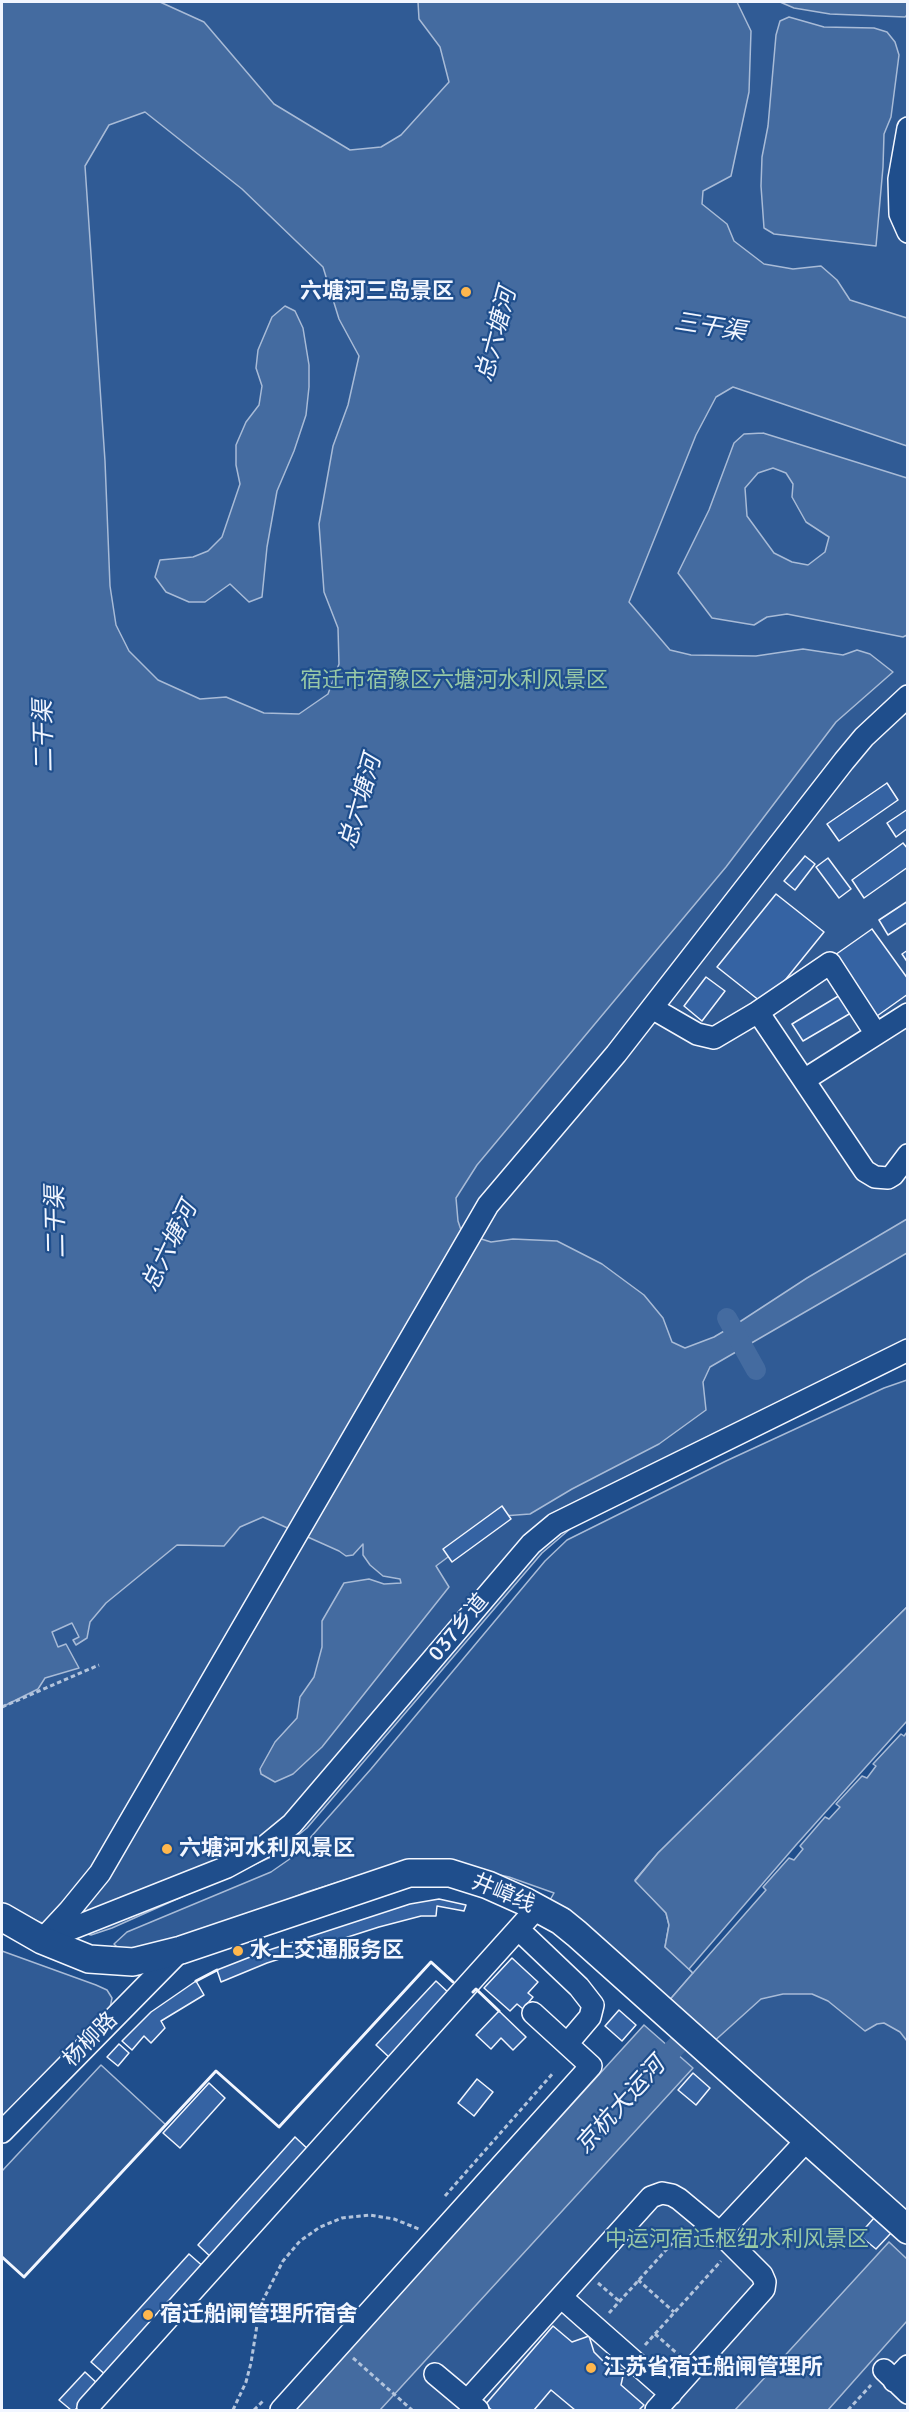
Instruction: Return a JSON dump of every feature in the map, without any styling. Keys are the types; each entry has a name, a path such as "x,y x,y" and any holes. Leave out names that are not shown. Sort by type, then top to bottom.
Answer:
{"main road":[{"name":"井嶂线","path":"2,1917 42,1940 89,1959 133,1962 181,1950 409,1873 450,1873 488,1885 561,1921 901,2224"}],"street":[{"path":"908,128 899,179 900,214 908,232"},
{"path":"42,1940 99,1873 488,1205 652,1008 844,761 864,737 908,696"},
{"path":"652,1008 697,1034 714,1038 758,1012 830,963 876,1034"},
{"path":"758,1012 868,1173 879,1178 888,1178 893,1175 908,1155"},
{"path":"804,1080 908,1014"},
{"name":"037乡道","path":"42,1940 227,1867 271,1842 292,1824 531,1544 555,1524 908,1350"},
{"path":"88,2407 537,1908"},
{"path":"518,1929 579,1987 593,2005 590,2017 567,2044"},
{"name":"杨柳路","path":"2,2132 181,1950"},
{"path":"281,2410 591,2066 533,2013"},
{"path":"726,2240 798,2131"},
{"path":"435,2374 472,2406 585,2270 651,2197 662,2193 672,2195 698,2215 762,2275 765,2282 764,2289 656,2410"},
{"path":"561,2297 671,2394"}],"path":[{"path":"2,1707 99,1665"},
{"path":"233,2410 249,2373 260,2306 283,2261 300,2241 320,2227 342,2218 370,2215 406,2223 435,2239"},
{"path":"596,2328 698,2215"},
{"path":"631,2359 674,2312 726,2240"},
{"path":"585,2270 619,2301"},
{"path":"638,2280 674,2312"},
{"path":"655,2334 693,2368"},
{"path":"346,2352 412,2410"},
{"path":"848,2410 898,2378"}],"shaded area":[{"name":"宿迁市宿豫区六塘河水利风景区","path":"2,2 908,2 907,1360 577,1523 542,1553 307,1828 271,1857 112,1928 91,1935 39,1922 2,1903"},
{"path":"907,1380 907,1607 658,1853 635,1880 666,1913 669,1925 665,1947 693,1973 667,2003 550,1900 554,1893 509,1877 468,1868 383,1868 307,1892 142,1951 120,1950 114,1944 127,1932 271,1872 294,1856 371,1769 545,1561 567,1540 726,1461 884,1388"},
{"name":"中运河宿迁枢纽水利风景区","path":"907,1801 907,2410 350,2410"},
{"path":"2,1951 96,1985 107,1990 112,1998 110,2008 2,2121"},
{"path":"101,2065 166,2125 24,2277 2,2257 2,2171"}],"water":[{"name":"宿迁市宿豫区六塘河水利风景区","path":"2,2 160,2 204,22 274,104 350,150 381,147 401,135 449,82 440,47 419,19 418,2 737,2 751,31 749,92 731,176 703,191 702,204 727,224 734,241 764,264 793,269 821,266 837,280 850,300 907,318 907,446 733,387 716,397 696,435 629,602 670,650 691,655 756,656 803,649 843,655 857,650 870,654 893,672 836,722 726,867 477,1165 456,1198 458,1221 462,1233 491,1242 513,1239 557,1241 602,1264 644,1295 663,1318 672,1342 685,1348 714,1337 807,1278 907,1219 907,1253 710,1367 703,1382 706,1410 659,1444 572,1489 530,1514 503,1516 436,1566 449,1587 322,1747 293,1774 275,1782 261,1774 260,1769 275,1742 297,1718 300,1697 314,1677 322,1647 322,1621 344,1583 369,1579 384,1584 401,1583 400,1579 383,1576 370,1565 363,1555 363,1544 353,1555 346,1556 263,1517 240,1527 224,1546 177,1545 106,1603 90,1622 87,1638 76,1645 73,1640 79,1637 72,1623 52,1632 58,1647 66,1644 79,1668 45,1678 38,1689 2,1707","holes":["145,112 242,189 323,267 339,319 359,356 348,405 333,446 319,524 324,592 338,628 339,664 328,694 299,714 264,713 226,697 200,699 158,680 129,651 116,625 110,586 105,461 85,166 109,125"]},
{"path":"780,2 907,2 907,15 905,17 830,14 794,8"},
{"path":"789,17 824,27 874,28 887,32 895,42 899,55 891,117 884,134 876,246 774,234 764,228 761,186 762,157 768,126 776,35 780,21"},
{"path":"285,306 295,311 303,328 309,365 309,387 306,415 277,491 267,547 262,597 249,602 230,584 205,602 189,602 166,592 155,577 160,560 193,557 208,551 222,537 240,484 236,465 236,445 246,422 259,405 262,386 256,368 258,350 272,317"},
{"path":"763,433 907,478 907,635 903,637 787,614 767,617 754,625 712,618 678,573 709,510 734,443 744,434","holes":["773,468 786,473 793,484 792,497 806,522 829,537 825,552 808,565 792,562 774,553 747,516 745,488 758,473"]},
{"path":"907,1607 907,2041 900,2032 884,2023 865,2031 828,2001 812,1994 783,1994 761,1999 711,2044 667,2003 693,1973 665,1947 669,1925 666,1913 635,1881 658,1853"},
{"path":"644,2025 693,2068 380,2410 294,2410"},
{"path":"889,2242 907,2259 907,2321 828,2410 735,2410"}],"pier":[{"path":"907,1721 907,1732 904,1736 901,1734 873,1764 876,1766 867,1778 862,1776 836,1804 840,1807 829,1819 825,1817 800,1846 803,1849 794,1860 789,1858 763,1887 766,1890 693,1973 689,1969"}],"building":[{"path":"887,783 898,800 839,841 827,824"},
{"path":"908,809 908,828 896,837 887,823"},
{"path":"903,843 908,849 908,867 864,898 852,880"},
{"path":"805,856 815,864 795,890 784,881"},
{"path":"828,858 851,889 839,898 816,867"},
{"path":"776,894 824,932 765,1005 717,967"},
{"path":"908,901 908,922 888,935 879,920"},
{"path":"872,929 908,979 908,994 877,1016 835,955"},
{"path":"908,950 908,963 902,954"},
{"path":"706,977 725,991 702,1021 684,1006"},
{"path":"845,992 856,1010 803,1041 792,1024"},
{"path":"502,1506 511,1519 452,1562 443,1549"},
{"path":"439,1899 466,1905 464,1911 437,1906 436,1916 421,1916 379,1927 267,1963 221,1982 217,1970 263,1952 410,1904"},
{"path":"512,1958 538,1982 528,1993 533,1997 523,2009 517,2004 510,2011 484,1988"},
{"path":"196,1981 204,1995 161,2021 165,2028 151,2043 144,2036 132,2050 122,2041 151,2012"},
{"path":"436,1981 450,1994 390,2058 376,2045"},
{"path":"619,2010 636,2025 622,2041 605,2026"},
{"path":"499,2011 526,2037 513,2050 501,2038 491,2049 476,2035"},
{"path":"119,2044 129,2053 118,2066 107,2057"},
{"path":"693,2073 710,2088 696,2105 678,2090"},
{"path":"477,2079 493,2092 474,2116 458,2103"},
{"path":"209,2083 225,2098 180,2148 163,2133"},
{"name":"宿迁船闸管理所宿舍","path":"295,2137 311,2152 214,2260 198,2245"},
{"path":"874,2218 891,2233 876,2249 859,2235"},
{"name":"宿迁船闸管理所宿舍","path":"189,2254 205,2268 108,2377 91,2362"},
{"path":"553,2326 572,2342 589,2336 594,2352 603,2361 624,2371 621,2385 644,2405 639,2410 575,2410 551,2390 534,2410 492,2410 485,2405"},
{"path":"85,2372 99,2385 75,2410 71,2410 59,2400"}],"waterway":[{"path":"727,1318 756,1370"},
{"name":"京杭大运河","path":"654,2069 696,2026"}],"wall":[{"path":"2,2257 24,2277 216,2071 279,2127 431,1962 453,1982"},
{"path":"196,1981 217,1970"},
{"path":"473,1992 476,1989 499,2011"}],"place":[{"name":"六塘河三岛景区","path":"466,292"},
{"name":"六塘河水利风景区","path":"167,1849"},
{"name":"水上交通服务区","path":"238,1951"},
{"name":"宿迁船闸管理所宿舍","path":"148,2315"},
{"name":"江苏省宿迁船闸管理所","path":"591,2368"}],"water label":[{"name":"三干渠","path":"710,328"},
{"name":"总六塘河","path":"497,335"},
{"name":"二干渠","path":"45,736"},
{"name":"总六塘河","path":"361,802"},
{"name":"二干渠","path":"57,1222"},
{"name":"总六塘河","path":"170,1247"}]}
